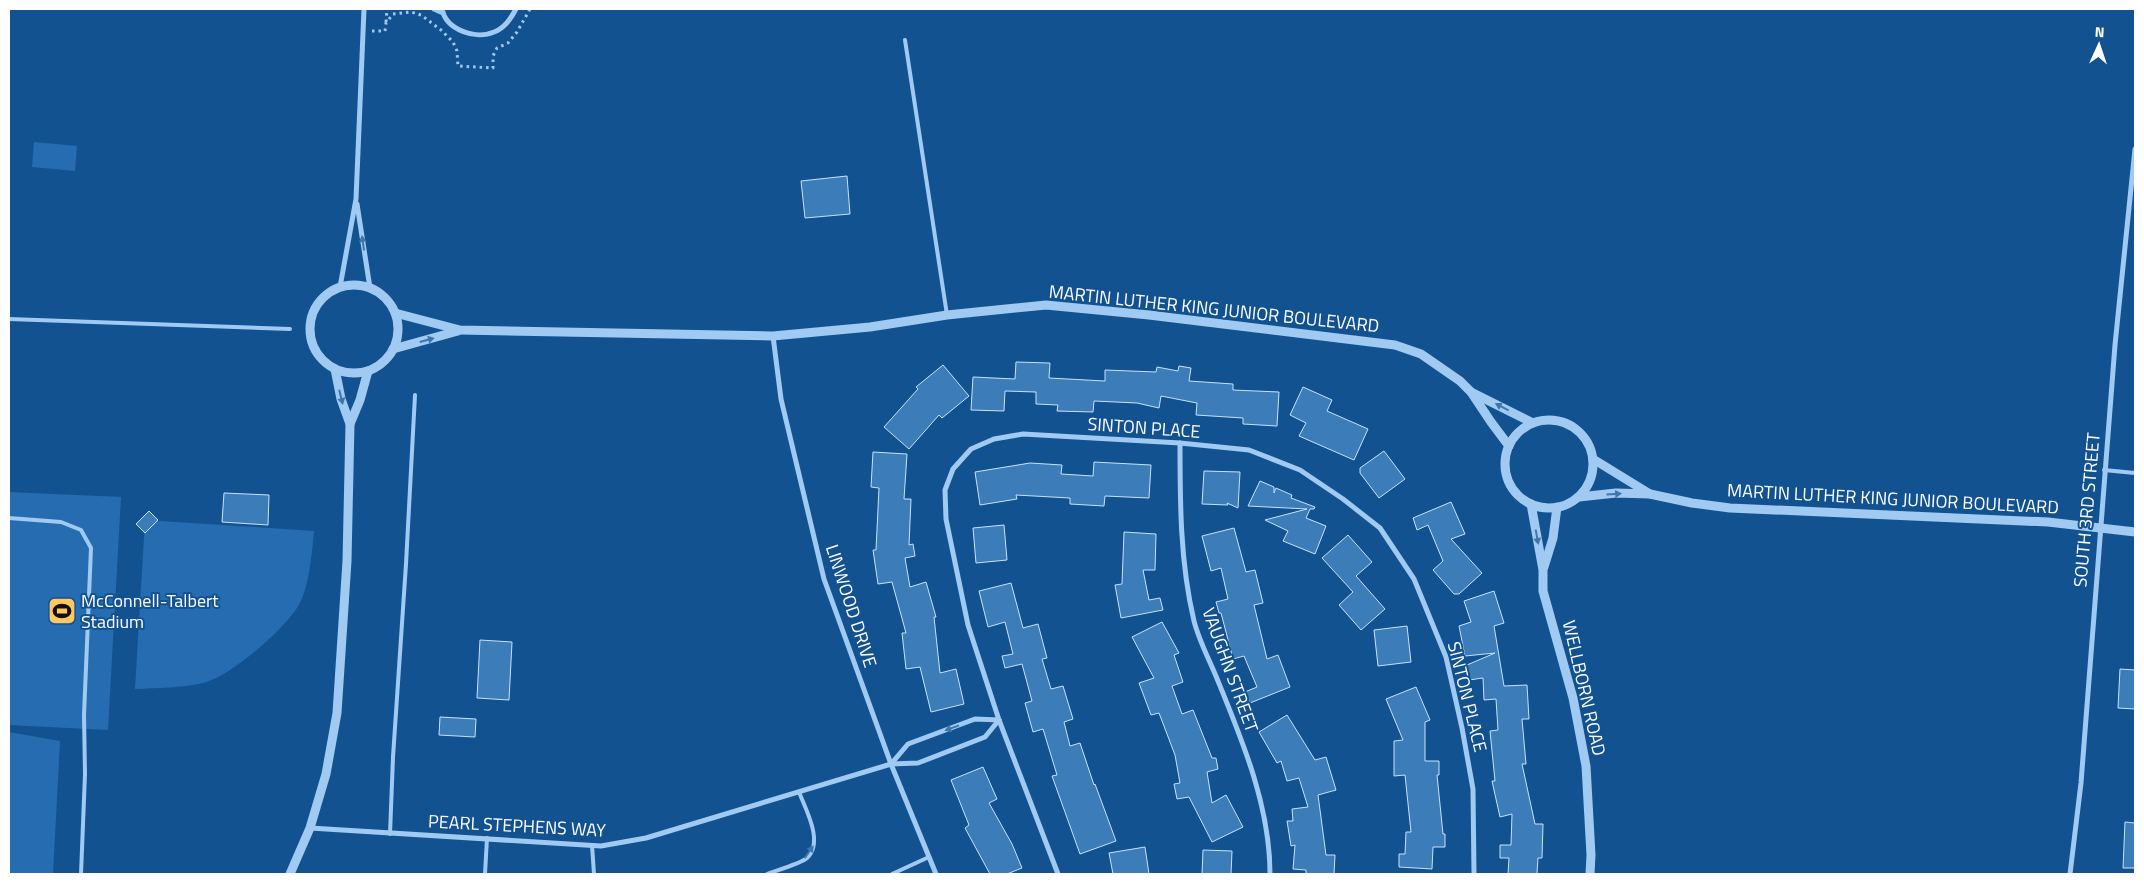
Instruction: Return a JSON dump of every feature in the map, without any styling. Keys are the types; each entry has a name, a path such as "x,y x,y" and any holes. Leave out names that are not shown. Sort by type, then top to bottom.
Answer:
{"street":[{"path":"340,287 356,199 364,9"},
{"path":"434,9 442,11 457,29 478,35 495,32 509,21 516,9"},
{"name":"SOUTH 3RD STREET","path":"2070,874 2080,783 2104,470 2135,148"},
{"path":"356,199 370,288"},
{"path":"355,285 370,288 384,298 395,313 398,325 393,349 378,366 368,371 357,373 335,369 324,362 316,352 311,340 309,327 312,314 318,302 328,293 340,287 355,285"},
{"name":"MARTIN LUTHER KING JUNIOR BOULEVARD","path":"395,313 460,330 773,336 870,328 947,315 1046,305 1149,315 1396,345 1421,354 1460,381 1471,392 1509,446"},
{"name":"MARTIN LUTHER KING JUNIOR BOULEVARD","path":"393,349 460,330"},
{"name":"LINWOOD DRIVE","path":"773,336 781,399 824,579 891,764 936,874"},
{"path":"290,874 310,828 326,774 337,713 347,562 350,424 341,398 335,369"},
{"path":"350,424 360,400 368,371"},
{"name":"MARTIN LUTHER KING JUNIOR BOULEVARD","path":"1471,392 1534,423"},
{"path":"1546,420 1560,421 1572,426 1590,446 1593,459 1593,473 1588,486 1579,497 1569,504 1557,508 1544,508 1531,504 1520,497 1508,479 1505,459 1509,446 1519,432 1534,423 1546,420"},
{"name":"SINTON PLACE","path":"1058,874 999,720 968,625 946,519 945,490 953,469 971,449 994,439 1023,434 1180,443 1249,450 1300,470 1343,499 1380,528 1414,579 1446,657 1473,789 1474,874"},
{"name":"VAUGHN STREET","path":"1180,443 1181,521 1184,564 1194,622 1237,729 1260,800 1270,849 1270,874"},
{"name":"MARTIN LUTHER KING JUNIOR BOULEVARD","path":"1593,459 1650,494"},
{"name":"MARTIN LUTHER KING JUNIOR BOULEVARD","path":"1579,497 1650,494 1692,503 1730,508 2048,522 2135,532"},
{"path":"1531,504 1543,570"},
{"path":"1543,570 1553,538 1557,508"},
{"name":"WELLBORN ROAD","path":"1543,570 1543,591 1573,698 1586,766 1591,855 1590,874"},
{"path":"891,764 908,744 975,720 999,720"},
{"name":"PEARL STEPHENS WAY","path":"310,828 601,846 646,838 891,764 918,763 985,737 999,720"}],"lane":[{"path":"905,40 947,315"},
{"path":"9,319 290,329"},
{"path":"390,834 415,395"},
{"path":"2104,470 2135,473"},
{"path":"9,518 61,522 81,530 91,548 84,715 85,774 81,874"},
{"path":"767,874 807,858 815,844 812,826 799,792"},
{"path":"485,874 487,838"},
{"path":"592,845 594,874"},
{"path":"892,874 929,856"}],"path":[{"path":"386,23 387,9"}],"shaded area":[{"path":"34,142 77,146 75,171 32,167"},
{"name":"McConnell-Talbert Stadium","path":"9,492 121,497 108,730 9,725"},
{"path":"145,520 314,531 309,571 301,601 290,618 255,652 214,679 186,686 135,689"},
{"path":"9,732 60,741 53,874 9,874"}],"building":[{"path":"847,176 850,214 805,218 801,181"},
{"path":"1016,362 1050,363 1049,378 1105,381 1105,370 1156,372 1157,367 1178,371 1179,366 1191,368 1189,381 1233,384 1233,390 1279,392 1277,426 1243,424 1243,418 1196,415 1197,403 1161,396 1159,408 1137,403 1094,401 1093,412 1057,411 1058,405 1036,404 1036,392 1005,391 1004,411 971,410 973,377 1015,379"},
{"path":"943,365 969,396 942,418 939,415 909,449 884,427 918,389 916,387"},
{"path":"1303,387 1332,400 1327,411 1368,429 1354,460 1299,436 1306,423 1290,415"},
{"path":"1384,451 1405,479 1379,498 1360,473 1360,468"},
{"path":"873,452 907,454 904,499 911,499 909,545 913,544 915,556 905,558 910,587 926,582 936,617 934,617 940,673 956,669 964,704 931,712 920,667 906,669 902,633 906,633 892,582 878,584 873,550 876,550 879,488 871,487"},
{"path":"1094,462 1151,465 1149,498 1105,496 1104,506 1070,504 1070,498 1016,495 1017,499 980,505 975,472 1030,463 1062,465 1061,474 1093,476"},
{"path":"1204,471 1240,472 1238,508 1227,503 1228,505 1202,504"},
{"path":"1260,481 1274,487 1274,493 1276,488 1292,495 1291,498 1315,507 1310,509 1306,518 1326,526 1315,554 1283,541 1288,531 1265,520 1307,509 1248,506"},
{"path":"224,493 269,495 268,525 222,522"},
{"path":"1451,502 1465,534 1451,539 1482,573 1459,594 1454,594 1433,570 1443,561 1428,525 1417,530 1413,518"},
{"path":"149,511 158,520 145,533 136,524"},
{"path":"1004,525 1007,560 976,563 973,528"},
{"path":"1234,528 1246,572 1255,570 1263,603 1254,605 1267,659 1278,655 1290,687 1250,703 1245,692 1257,687 1244,656 1233,659 1221,613 1219,613 1216,602 1228,599 1221,568 1211,571 1202,536"},
{"path":"1124,532 1156,534 1155,570 1143,570 1149,600 1160,598 1163,610 1121,618 1115,585 1122,584"},
{"path":"1348,535 1372,562 1356,576 1385,609 1361,630 1339,605 1353,592 1322,558"},
{"path":"1011,583 1023,628 1038,624 1047,658 1042,659 1051,689 1063,686 1073,719 1064,722 1070,746 1080,743 1116,841 1080,854 1052,776 1057,775 1043,729 1033,732 1025,703 1032,701 1022,664 1005,668 1002,656 1013,654 1005,622 988,627 979,591"},
{"path":"1494,591 1504,623 1494,626 1504,686 1527,685 1529,719 1522,719 1526,764 1522,764 1535,824 1543,824 1542,858 1538,858 1537,874 1508,874 1509,858 1500,858 1500,845 1511,845 1512,814 1500,817 1492,781 1495,781 1490,731 1498,730 1496,699 1484,700 1483,678 1469,680 1467,665 1495,653 1465,656 1459,626 1471,622 1464,601"},
{"path":"1162,622 1179,653 1174,655 1183,682 1172,686 1182,714 1193,710 1212,758 1216,758 1218,769 1207,772 1212,803 1226,795 1243,827 1212,842 1189,797 1177,799 1174,784 1180,783 1175,755 1159,713 1151,715 1139,683 1154,678 1132,637"},
{"path":"1407,626 1411,662 1378,666 1374,630"},
{"path":"480,640 512,642 509,700 477,698"},
{"path":"2120,669 2135,670 2135,709 2118,708"},
{"path":"1416,687 1430,720 1425,722 1425,761 1439,761 1439,775 1437,775 1445,847 1433,847 1432,869 1399,867 1399,854 1405,854 1406,832 1411,832 1405,775 1394,776 1394,741 1403,740 1386,699"},
{"path":"1287,715 1315,760 1326,757 1336,790 1318,795 1326,855 1335,855 1334,874 1306,874 1306,870 1293,869 1295,845 1291,846 1287,821 1293,821 1292,809 1308,807 1299,778 1287,781 1281,761 1277,763 1259,732"},
{"path":"440,717 476,719 475,737 439,735"},
{"path":"983,767 997,799 989,803 1012,844 1022,868 1007,874 990,874 965,828 969,825 951,780"},
{"path":"2125,822 2135,823 2135,868 2123,868"},
{"path":"1145,847 1149,874 1113,874 1109,853"},
{"path":"1203,850 1232,851 1231,874 1202,874"}],"place":[{"name":"McConnell-Talbert Stadium","path":"62,611"}]}
